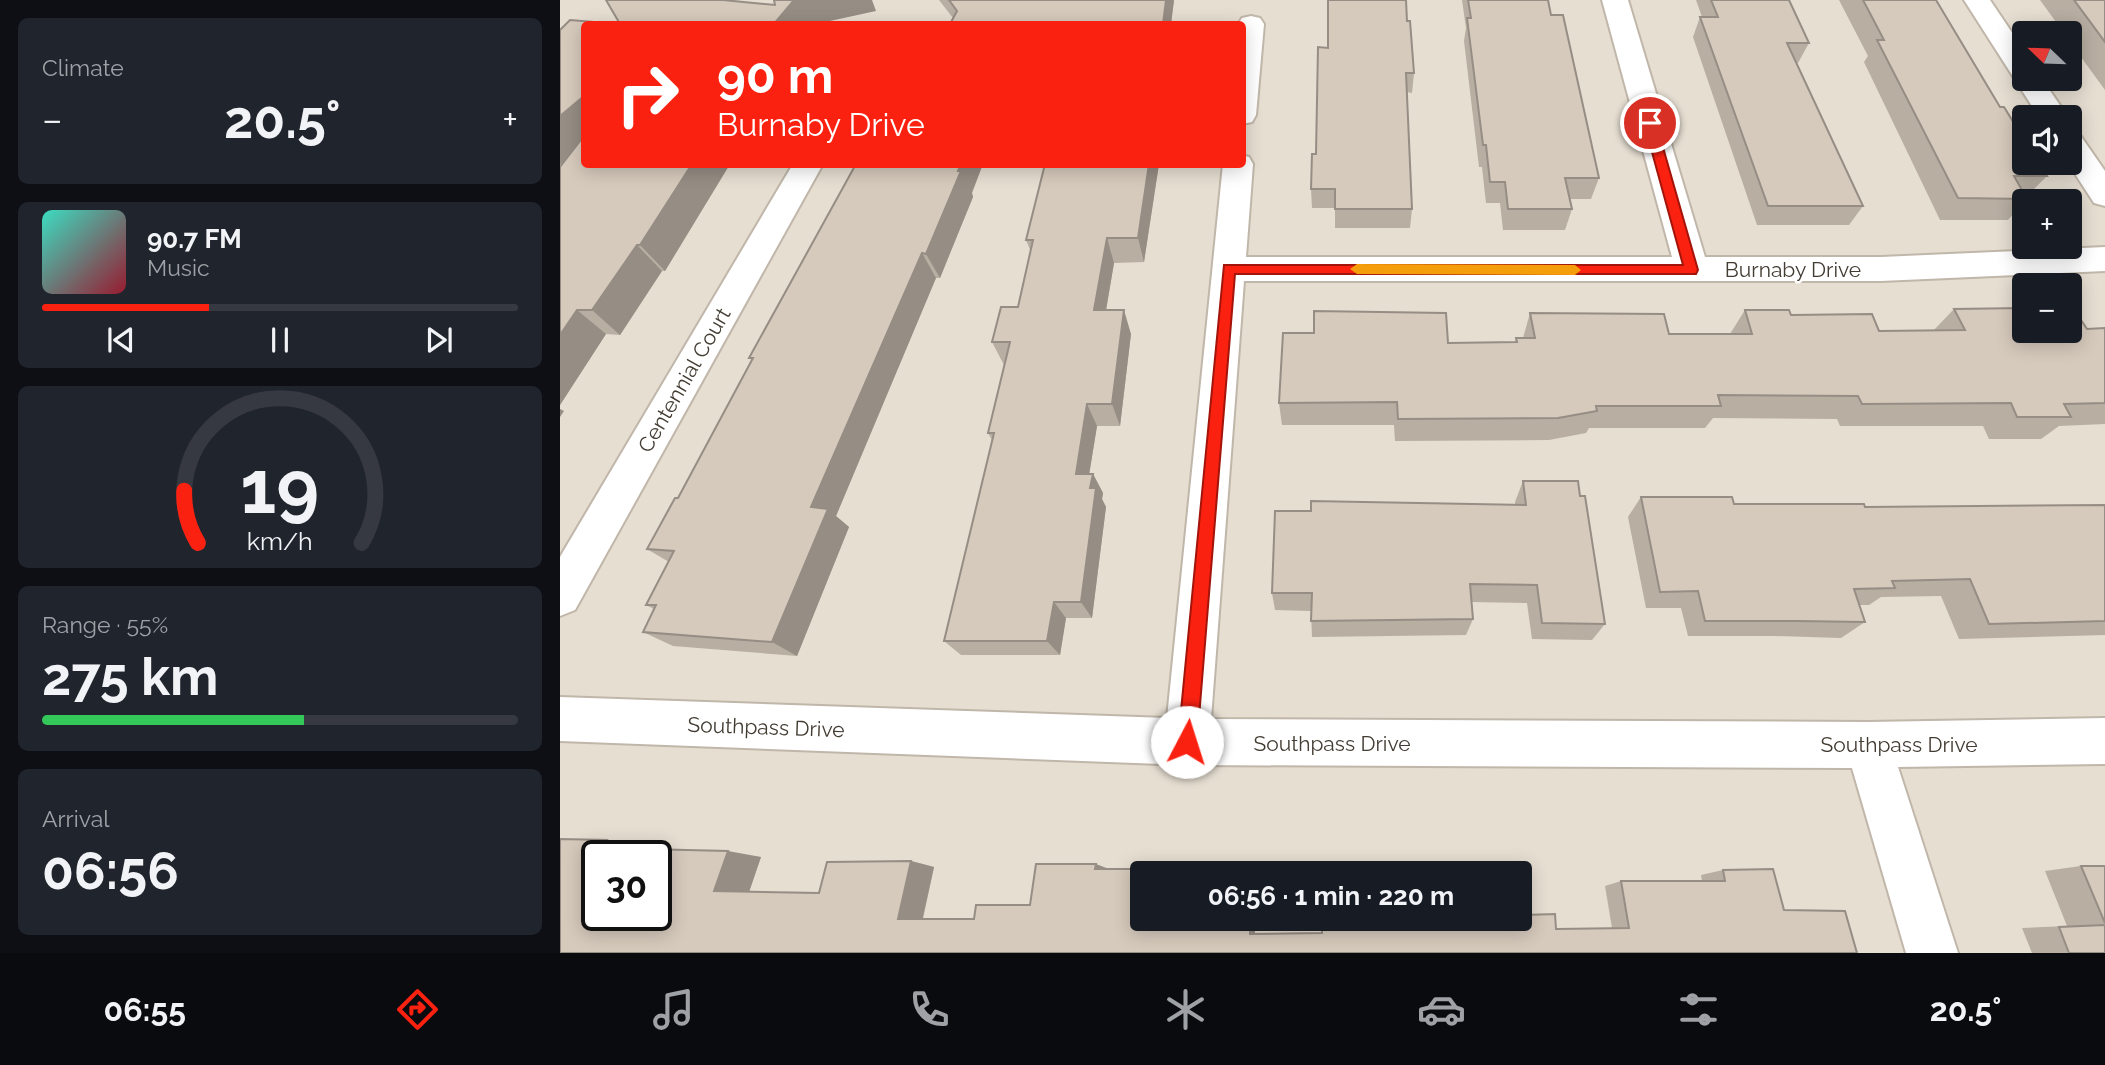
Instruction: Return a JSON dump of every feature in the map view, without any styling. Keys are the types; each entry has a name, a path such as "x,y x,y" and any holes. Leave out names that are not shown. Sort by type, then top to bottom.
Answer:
{"street":[{"path":"1615,0 1692,270"},
{"path":"1977,0 2012,53"},
{"path":"1246,75 1251,24"},
{"path":"2082,160 2105,195"},
{"name":"Centennial Court","path":"560,596 806,168"},
{"path":"1187,742 1238,168"},
{"name":"Burnaby Drive","path":"1229,269 1881,269 2105,259"},
{"name":"Southpass Drive","path":"560,719 1187,742 1868,745 2105,741"},
{"path":"1868,745 1932,953"}],"shaded area":[{"path":"560,0 2105,0 2105,953 560,953"}],"building":[{"path":"606,0 723,0 775,5 774,0 794,0 776,21 618,21"},
{"path":"949,0 1166,0 1163,21 952,21 957,11"},
{"path":"1328,0 1406,0 1414,73 1406,73 1412,209 1335,209 1335,189 1311,189 1312,154 1316,154 1318,47 1328,48"},
{"path":"1468,0 1548,0 1551,15 1563,15 1599,178 1565,178 1572,209 1508,209 1505,182 1490,182 1467,18 1471,18"},
{"path":"1711,0 1789,0 1809,43 1787,43 1863,206 1768,206 1700,17 1718,17"},
{"path":"1863,0 1936,0 2000,107 2004,107 2012,120 2012,175 2047,176 2014,176 2021,189 2012,189 2012,199 1958,198 1877,40 1884,40"},
{"path":"2074,0 2105,0 2105,42"},
{"path":"570,20 582,21 581,98 560,116 560,30"},
{"path":"581,140 581,168 689,168 640,245 637,245 592,310 577,310 560,335 560,167"},
{"path":"854,168 959,168 958,171 961,171 926,254 922,253 811,507 828,509 772,642 643,632 656,605 646,605 674,551 647,549 675,498 678,498 753,358 749,358"},
{"path":"1044,168 1148,168 1138,238 1107,238 1094,310 1124,310 1112,404 1087,404 1076,474 1093,474 1090,488 1096,488 1081,602 1054,602 1047,641 944,641 994,433 988,433 1010,342 992,342 1001,307 1018,307 1033,240 1026,240"},
{"path":"2012,308 2012,343 2082,343 2082,322 2087,329 2105,328 2105,403 2064,404 2071,417 2017,417 2011,403 1862,404 1858,396 1718,395 1721,406 1596,406 1597,411 1558,418 1398,419 1397,402 1279,403 1283,333 1314,333 1314,311 1446,313 1448,343 1517,342 1516,338 1535,338 1530,313 1664,314 1669,334 1752,334 1745,310 1789,310 1791,315 1872,314 1879,331 1965,330 1954,309"},
{"path":"1523,481 1578,481 1580,496 1585,496 1605,624 1542,623 1537,585 1470,584 1473,619 1311,621 1312,593 1272,593 1275,511 1311,511 1311,501 1526,505"},
{"path":"1641,497 1732,497 1734,504 1864,504 1865,507 2105,505 2105,621 1989,624 1970,579 1892,581 1895,588 1854,589 1865,622 1705,621 1698,591 1660,592"},
{"path":"560,839 607,840 581,840 581,931 672,931 672,850 728,851 714,891 819,893 827,862 911,861 898,919 974,919 976,905 1030,905 1036,864 1096,864 1095,869 1130,869 1130,931 1250,931 1250,934 1322,931 1532,931 1532,915 1555,914 1556,929 1629,928 1621,881 1725,881 1723,870 1773,869 1784,910 1845,911 1857,953 560,953"},
{"path":"2081,866 2105,866 2105,923"},
{"path":"2105,925 2105,953 2069,953 2059,927"}],"slow traffic":[{"path":"1357,269 1575,270"}],"route":[{"path":"1187,742 1229,269 1692,270 1650,123"}]}
